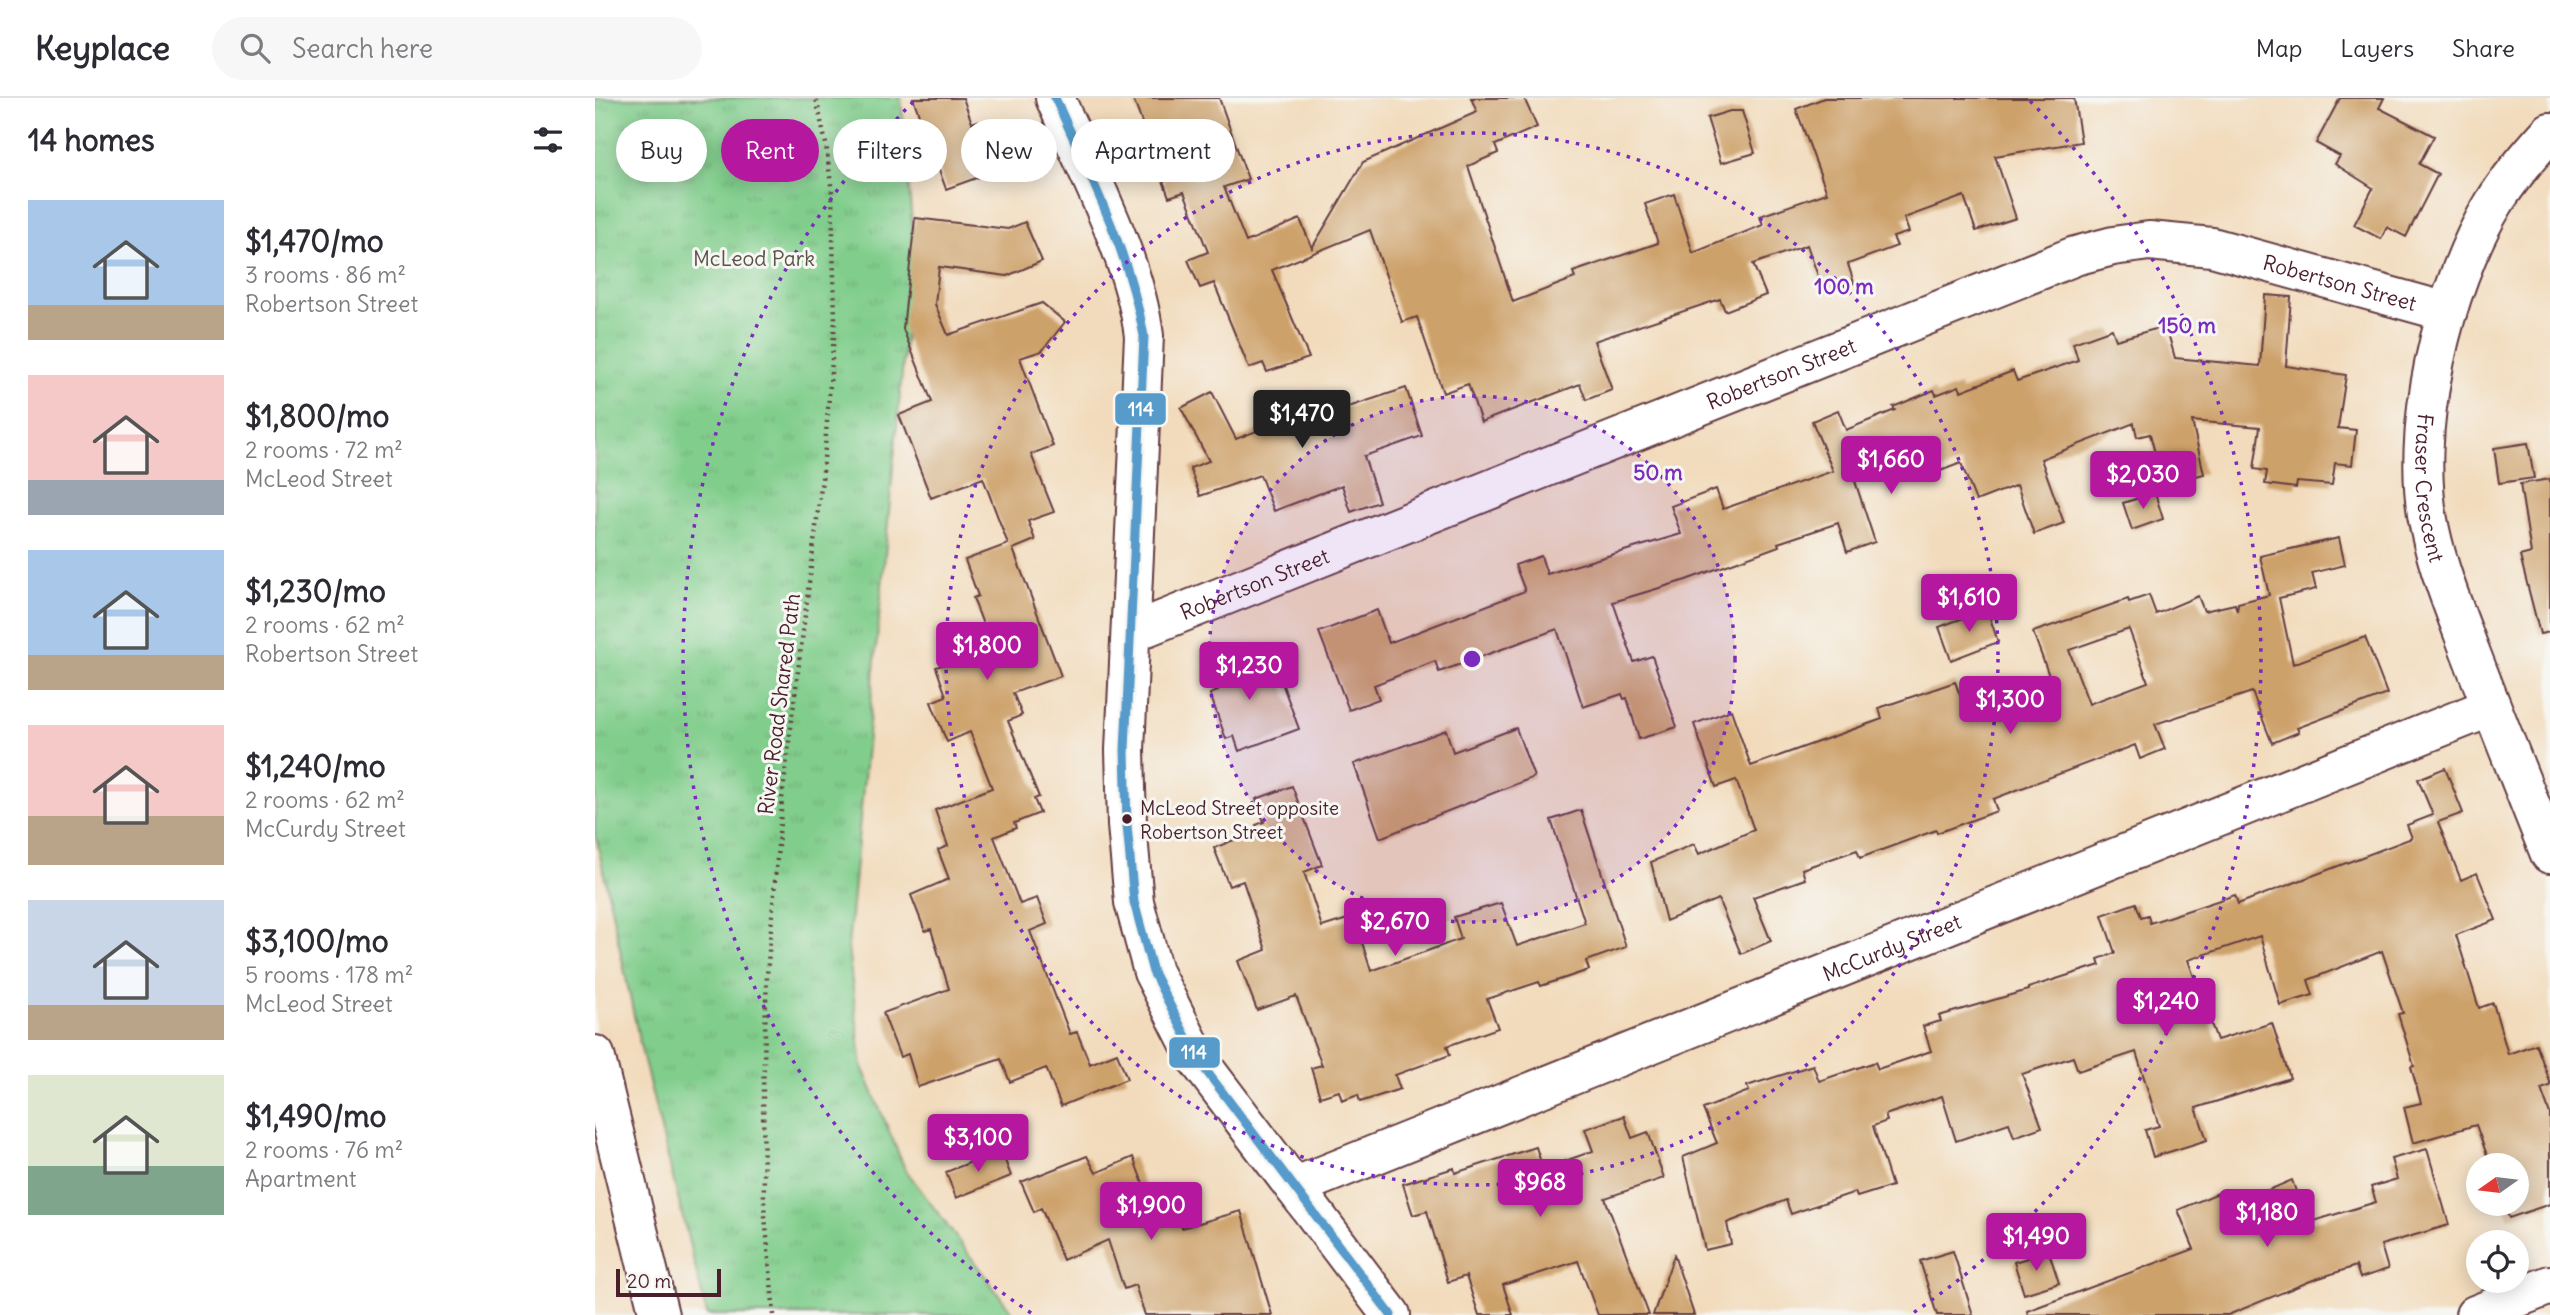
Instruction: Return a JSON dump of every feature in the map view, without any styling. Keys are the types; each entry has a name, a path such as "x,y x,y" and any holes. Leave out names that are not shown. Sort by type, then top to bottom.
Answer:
{"main road":[{"path":"1055,98 1105,213 1140,308 1143,336 1125,750 1127,825 1134,902 1153,972 1198,1060 1391,1315"},
{"name":"Fraser Crescent","path":"2550,132 2526,158 2494,203 2467,256 2447,312 2428,402 2423,481 2429,529 2443,579 2550,854"},
{"name":"Robertson Street","path":"1131,633 2075,256 2113,246 2150,241 2212,247 2447,312"},
{"name":"McCurdy Street","path":"1294,1187 2491,707"},
{"path":"595,1055 659,1315"},
{"path":"2475,1315 2550,1285"}],"path":[{"name":"River Road Shared Path","path":"774,1315 764,1204 763,1090 767,975 782,799 815,540 835,322 832,194 826,144 816,98"}],"green space":[{"name":"McLeod Park","path":"595,98 901,98 903,119 833,119 833,182 908,182 914,246 848,947 862,1067 905,1169 1014,1315 707,1315 642,1053 595,832"}],"building":[{"path":"913,98 963,98 971,119 961,119 961,182 965,182 946,189 943,182 947,182 947,119 921,119"},
{"path":"1133,98 1219,98 1227,119 1141,119"},
{"path":"1471,98 1524,98 1537,127 1495,145 1498,153 1468,166 1513,302 1575,278 1573,272 1658,243 1645,204 1674,194 1693,253 1763,225 1760,216 1827,193 1796,109 1824,98 2074,98 2081,142 1995,156 2016,218 1976,231 1964,196 1904,218 1909,232 1893,237 1897,246 1848,264 1854,283 1824,293 1807,245 1753,264 1766,295 1725,311 1720,299 1594,341 1612,390 1586,400 1580,384 1481,422 1468,384 1443,393 1417,317 1402,322 1370,230 1272,270 1309,358 1267,372 1263,363 1249,368 1214,283 1200,288 1188,260 1208,252 1184,192 1169,197 1164,182 1235,182 1235,143 1248,179 1224,187 1246,242 1300,219 1312,248 1363,162 1477,112"},
{"path":"2340,98 2384,98 2379,108 2434,136 2419,164 2438,174 2406,237 2387,227 2381,239 2354,225 2373,188 2335,164 2340,156 2316,143"},
{"path":"1730,111 1742,111 1755,153 1721,163 1707,118"},
{"path":"915,218 1008,229 1025,222 1042,261 1007,276 939,267 935,304 948,335 1042,303 1065,322 1042,351 1020,358 1053,446 1031,454 1054,512 1028,521 1035,540 1013,549 1061,676 1013,693 1022,715 1008,721 1039,797 1034,799 1040,813 1014,823 1016,828 994,837 1020,904 1037,898 1047,924 1030,931 1070,1034 1077,1032 1090,1064 1117,1053 1127,1079 1061,1106 1046,1068 1010,1082 1001,1059 918,1087 908,1054 900,1057 883,1013 949,989 931,929 925,931 911,895 949,879 938,850 948,846 935,810 992,788 970,732 947,742 931,702 946,696 936,667 992,648 973,598 978,596 965,560 1008,544 983,478 931,498 899,415 932,402 903,329"},
{"path":"2265,295 2291,297 2286,366 2346,375 2338,428 2356,430 2352,465 2335,463 2332,485 2297,482 2296,488 2265,484 2267,471 2254,469 2260,427 2192,421 2204,474 2163,484 2150,434 2137,437 2134,423 2041,459 2064,523 2034,534 2017,485 1976,501 1961,463 1922,478 1911,450 1853,475 1875,542 1847,552 1838,523 1778,543 1779,546 1686,580 1613,602 1634,662 1652,656 1677,727 1639,739 1627,698 1624,699 1622,694 1583,707 1557,629 1439,672 1435,661 1374,685 1379,699 1349,710 1319,632 1377,610 1389,643 1525,591 1515,565 1541,556 1547,574 1681,534 1671,506 1716,489 1723,509 1833,471 1812,421 1838,410 1846,430 1934,390 1936,395 1959,386 1961,391 2013,371 2017,381 2078,360 2073,343 2112,329 2116,340 2166,326 2175,358 2260,366"},
{"path":"1406,388 1422,436 1364,456 1379,502 1351,512 1342,485 1274,511 1260,475 1200,496 1190,468 1209,461 1181,408 1212,392 1236,439 1306,412 1309,420"},
{"path":"2528,443 2534,478 2499,483 2494,448"},
{"path":"2550,479 2550,632 2540,634 2520,556 2531,553 2520,484"},
{"path":"2155,493 2163,519 2132,530 2123,503"},
{"path":"2339,538 2345,565 2312,573 2316,589 2279,598 2293,664 2365,637 2387,694 2297,728 2299,732 2272,743 2252,692 2155,724 2165,749 2140,759 2135,745 1993,799 1997,811 1860,858 1857,850 1802,869 1805,879 1753,897 1771,941 1741,954 1718,899 1666,921 1651,862 1694,844 1699,854 1754,830 1736,780 1716,787 1694,724 1731,710 1751,766 1882,719 1879,708 1955,682 1969,719 2021,700 2019,697 2052,684 2033,632 2128,599 2129,602 2149,595 2156,614 2198,596 2204,611 2235,604 2237,611 2238,603 2269,595 2260,556","holes":["2129,629 2148,682 2089,704 2069,650"]},
{"path":"1987,609 1998,642 1951,660 1939,627"},
{"path":"1243,647 1256,680 1278,672 1299,729 1239,751 1234,736 1226,739 1210,694 1218,691 1207,660"},
{"path":"1516,728 1534,777 1380,838 1354,764 1446,730 1453,752"},
{"path":"2445,768 2463,813 2438,822 2461,880 2477,873 2496,920 2456,935 2479,1008 2493,1003 2508,1054 2536,1044 2550,1082 2550,1086 2541,1089 2550,1114 2550,1204 2529,1211 2529,1153 2486,1153 2476,1125 2413,1143 2404,1107 2421,1103 2411,1067 2414,1066 2398,1014 2403,1013 2382,951 2308,980 2313,995 2280,1005 2260,936 2188,960 2217,1040 2272,1023 2290,1078 2196,1108 2207,1140 2153,1157 2145,1130 2159,1126 2136,1052 2078,1071 2073,1057 2022,1074 2042,1127 2014,1137 2009,1123 1956,1141 1942,1096 1885,1115 1887,1121 1873,1126 1892,1186 1857,1197 1855,1192 1791,1214 1786,1200 1727,1223 1731,1244 1705,1250 1683,1157 1717,1143 1703,1109 1749,1091 1747,1086 1813,1065 1819,1081 1875,1062 1878,1069 1931,1051 1923,1026 1941,1021 1939,1016 2100,965 2098,959 2115,953 2102,915 2136,903 2141,917 2148,915 2150,923 2235,895 2238,904 2412,838 2407,825 2433,815 2418,779"},
{"path":"1292,786 1322,865 1304,872 1322,927 1354,917 1371,971 1461,939 1454,917 1501,903 1517,946 1585,923 1551,820 1581,810 1626,947 1586,961 1589,970 1541,986 1539,982 1487,999 1498,1028 1447,1046 1450,1055 1395,1075 1400,1089 1360,1102 1358,1095 1342,1101 1339,1091 1320,1097 1311,1068 1322,1065 1296,996 1257,1010 1238,961 1266,950 1243,881 1229,886 1214,848 1259,830 1256,825 1264,822 1256,799"},
{"path":"1624,1116 1632,1138 1648,1132 1664,1178 1605,1198 1649,1315 1598,1315 1578,1261 1503,1285 1513,1315 1479,1315 1466,1276 1448,1282 1427,1211 1413,1215 1403,1184 1454,1168 1455,1173 1536,1147 1543,1169 1593,1151 1585,1129"},
{"path":"2427,1149 2449,1225 2381,1245 2388,1269 2360,1278 2356,1266 2313,1280 2228,1315 2028,1315 2027,1311 2194,1249 2178,1210 2218,1193 2225,1209 2292,1180 2307,1223 2376,1202 2371,1187 2397,1179 2391,1159"},
{"path":"1001,1150 1011,1176 956,1198 946,1172"},
{"path":"1087,1156 1096,1173 1133,1157 1156,1218 1176,1211 1182,1228 1241,1211 1272,1315 1145,1315 1135,1285 1124,1289 1108,1240 1063,1260 1041,1208 1034,1212 1021,1182"},
{"path":"1953,1251 1973,1315 1937,1315 1920,1261"},
{"path":"2049,1252 2059,1283 2024,1294 2014,1262"},
{"path":"1674,1255 1694,1315 1653,1315"}],"transit line":[{"name":"114","path":"1055,98 1095,185 1118,244 1129,274 1144,336 1125,750 1127,825 1134,902 1153,972 1198,1060 1391,1315"}],"place":[{"name":"McLeod Street opposite Robertson Street","path":"1127,819"}]}
